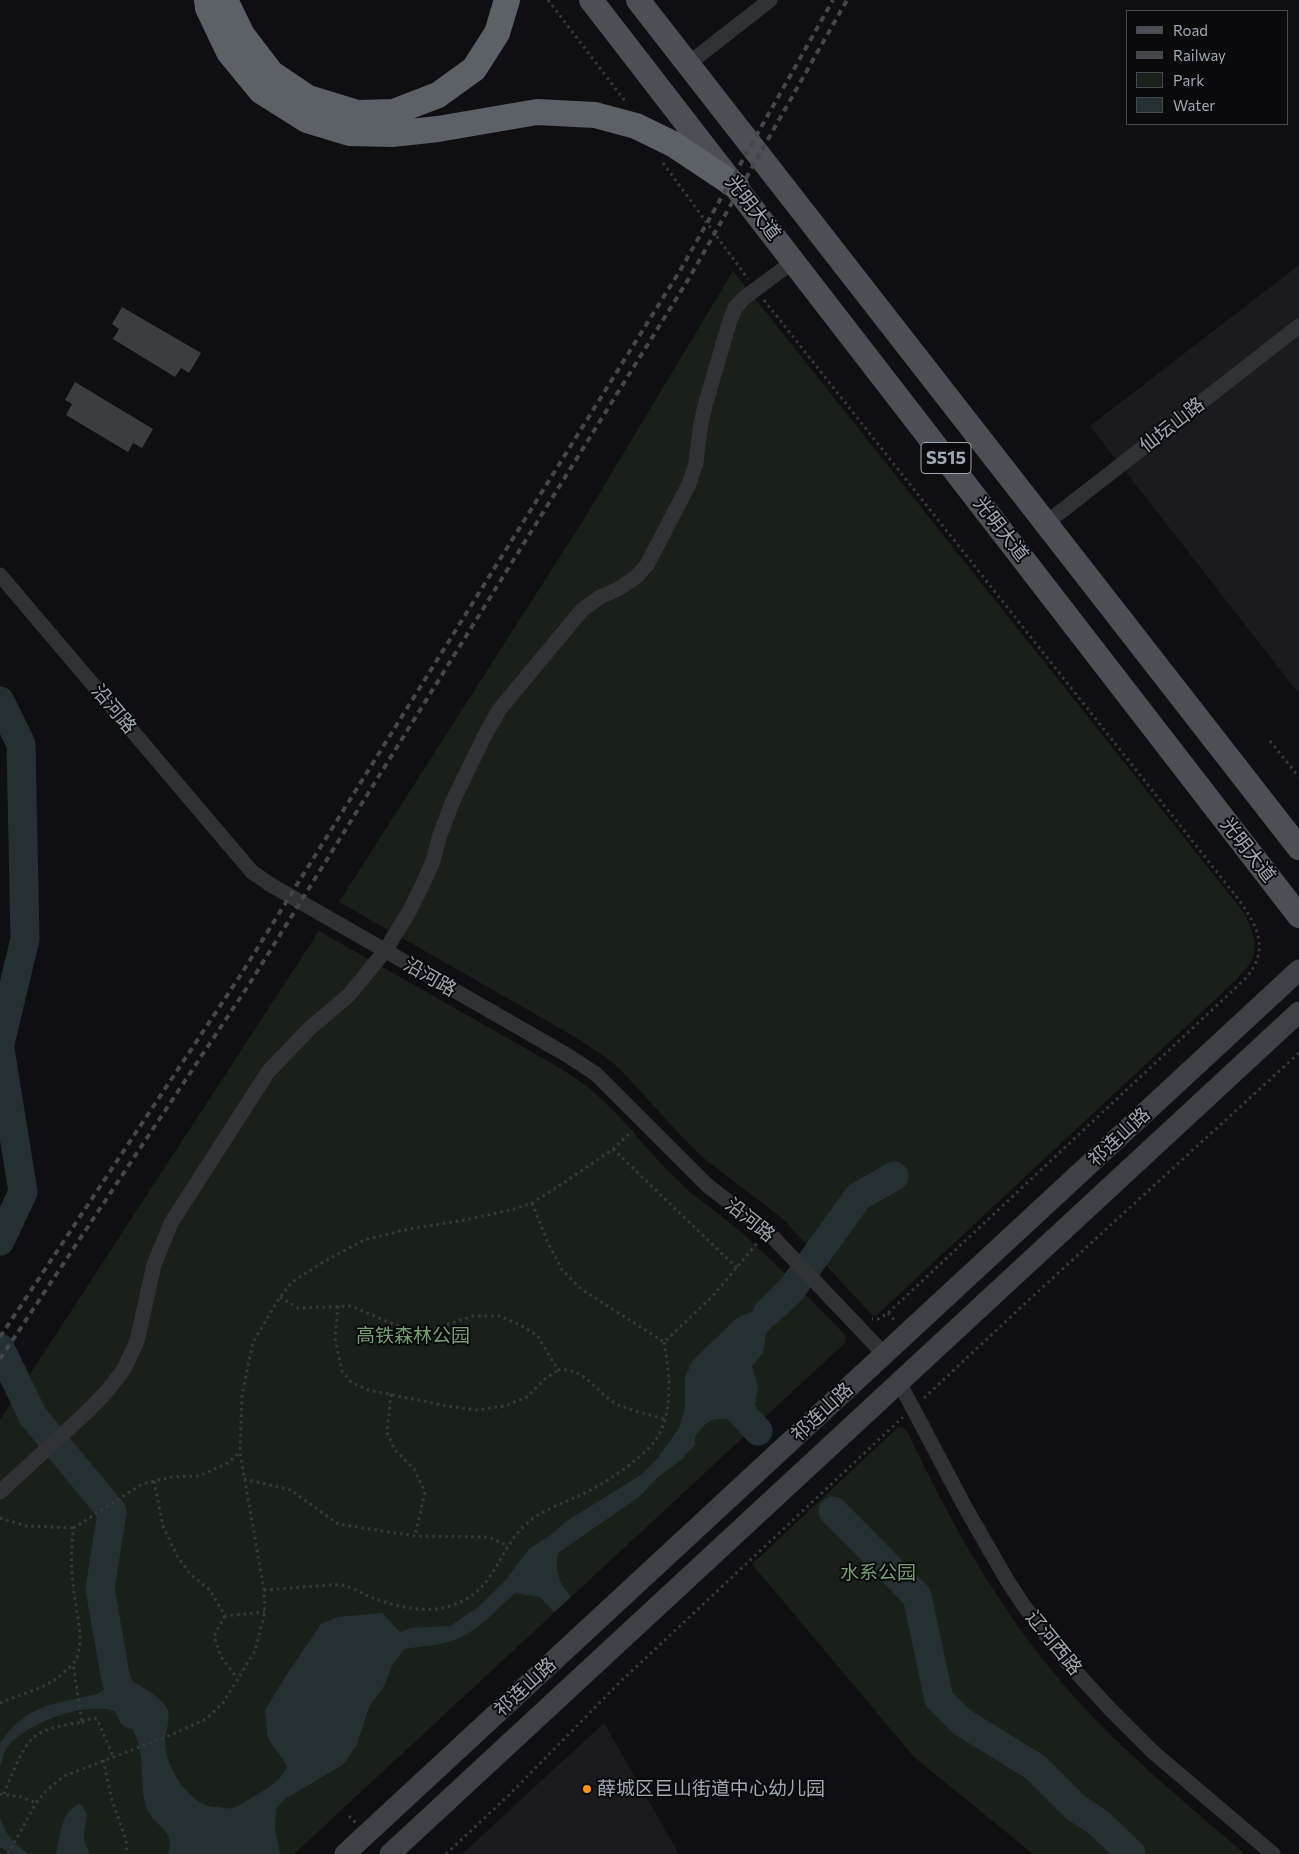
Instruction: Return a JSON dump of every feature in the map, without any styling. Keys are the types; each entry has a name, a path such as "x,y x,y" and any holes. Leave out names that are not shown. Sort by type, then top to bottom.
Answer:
{"highway":[{"path":"207,0 208,8 228,52 261,91 307,120 350,133 392,134 438,129 537,112 595,115 636,126 674,144 736,186"},
{"path":"225,0 242,35 271,73 308,98 357,113 394,112 438,95 474,69 497,33 507,0"}],"main road":[{"name":"光明大道","path":"591,0 794,260 1299,916"},
{"name":"光明大道","path":"638,0 1299,848"},
{"name":"祁连山路","path":"345,1854 1299,970"},
{"name":"祁连山路","path":"390,1854 1299,1012"}],"street":[{"path":"688,64 770,0"},
{"path":"0,1492 69,1429 107,1391 124,1369 136,1341 154,1265 170,1223 268,1072 310,1028 348,995 385,951 420,890 432,864 452,803 499,710 582,610 600,597 618,589 636,577 647,565 689,484 696,464 700,428 705,406 728,323 735,308 744,298 794,260"},
{"name":"仙坛山路","path":"1045,524 1299,326"},
{"name":"沿河路","path":"0,575 252,872 271,885 567,1055 596,1074 708,1186 767,1231 884,1354"},
{"name":"辽河西路","path":"899,1382 966,1507 1008,1580 1029,1613 1066,1661 1153,1752 1273,1854"}],"path":[{"path":"548,0 631,109 636,126"},
{"path":"658,157 756,289 1239,900 1250,915 1257,931 1260,949 1252,971 1244,980 888,1313 878,1319 868,1318"},
{"path":"1270,741 1299,778"},
{"path":"446,1854 509,1795 619,1683 1033,1296 1299,1053"},
{"path":"8,1854 36,1803 46,1790 64,1776 171,1735 206,1718 223,1703 255,1651 265,1612 264,1590 240,1452 242,1395 253,1342 280,1296 292,1282 325,1261 364,1240 409,1229 514,1209 532,1203 613,1149 644,1121"},
{"path":"613,1149 737,1268"},
{"path":"264,1590 341,1585 382,1601 422,1610 452,1605 475,1593 491,1577 508,1546 525,1525 541,1514 592,1490 627,1468 646,1451 662,1430 669,1401 669,1372 664,1342 581,1289 562,1270 548,1243 532,1203"},
{"path":"664,1342 712,1297 767,1231"},
{"path":"280,1296 298,1308 351,1306 400,1328 431,1330 473,1316 500,1316 538,1335 558,1370"},
{"path":"338,1306 335,1338 342,1371 351,1382 368,1390 476,1410 505,1406 527,1397 545,1379 558,1370 568,1369 588,1378 614,1402 664,1419"},
{"path":"391,1394 387,1433 395,1450 414,1469 425,1492 415,1536"},
{"path":"0,1518 26,1526 74,1528 136,1488 172,1477 199,1476 228,1463 240,1452"},
{"path":"244,1479 291,1490 338,1524 415,1536 489,1537 508,1546"},
{"path":"154,1481 163,1526 177,1556 191,1575 210,1590 225,1616"},
{"path":"0,1703 46,1684 56,1678 77,1657 79,1647 78,1621 70,1550 74,1528"},
{"path":"225,1616 265,1612"},
{"path":"225,1616 214,1636 221,1656 238,1678"},
{"path":"73,1662 82,1722"},
{"path":"36,1803 21,1797 2,1794 11,1774 32,1738 55,1728 94,1718 97,1719 113,1756"},
{"path":"103,1760 112,1800 126,1840 127,1854"}],"shaded area":[{"path":"1299,265 1299,694 1090,426"},
{"name":"薛城区巨山街道中心幼儿园","path":"604,1723 679,1854 462,1854"}],"green space":[{"path":"733,271 1245,914 1253,934 1255,949 1253,956 1250,963 1236,980 877,1315 873,1316 782,1218 707,1161 685,1140 620,1069 604,1056 575,1037 339,902 584,519"},
{"name":"高铁森林公园","path":"319,931 560,1068 587,1086 616,1113 664,1167 690,1192 740,1231 788,1276 846,1336 845,1343 294,1854 0,1854 0,1420"},
{"name":"水系公园","path":"898,1427 904,1428 908,1433 941,1499 977,1564 1018,1626 1063,1684 1105,1730 1245,1854 1033,1854 914,1757 752,1564"}],"water":[{"path":"788,1276 805,1293 783,1312 766,1334 763,1353 752,1366 758,1386 755,1405 762,1420 746,1436 730,1419 718,1419 709,1422 695,1437 695,1445 680,1461 659,1476 639,1497 558,1553 558,1576 563,1587 571,1597 554,1612 540,1597 515,1593 488,1619 465,1635 431,1646 404,1649 392,1666 384,1686 369,1707 357,1744 344,1764 285,1799 276,1809 275,1829 280,1854 168,1854 170,1840 150,1815 144,1799 140,1750 137,1740 127,1721 111,1710 99,1708 85,1709 37,1724 12,1741 5,1751 0,1766 0,1743 20,1720 42,1708 97,1694 116,1681 123,1679 134,1682 147,1690 167,1708 169,1720 165,1738 166,1751 178,1780 192,1796 208,1806 228,1808 239,1805 262,1792 282,1776 287,1766 268,1738 265,1711 285,1677 321,1624 338,1617 382,1613 400,1632 411,1628 450,1626 477,1608 504,1582 529,1549 555,1532 565,1522 641,1475 657,1459 679,1428 685,1408 685,1377 693,1360 737,1318 753,1311"},
{"path":"80,1804 87,1817 84,1840 90,1854 56,1854 62,1824 69,1812"},
{"path":"0,1818 11,1839 29,1854 12,1854 0,1847"}],"building":[{"path":"122,307 201,353 189,373 181,368 175,377 113,339 119,329 112,324"},
{"path":"75,382 153,429 142,448 133,443 128,452 66,415 72,404 65,400"}],"waterway":[{"path":"0,701 21,744 25,939 0,1043"},
{"path":"0,1049 23,1192 0,1241"},
{"path":"768,1312 791,1290 858,1197 894,1176"},
{"path":"0,1348 33,1416 112,1512 100,1589 116,1680 132,1714"},
{"path":"728,1398 758,1431"},
{"path":"833,1511 917,1596 939,1699 962,1722 1035,1767 1075,1807 1099,1823 1131,1854"}],"railway":[{"path":"0,1337 240,976 681,269 833,0"},
{"path":"0,1359 250,983 691,275 847,0"}],"place":[{"name":"薛城区巨山街道中心幼儿园","path":"587,1789"}]}
